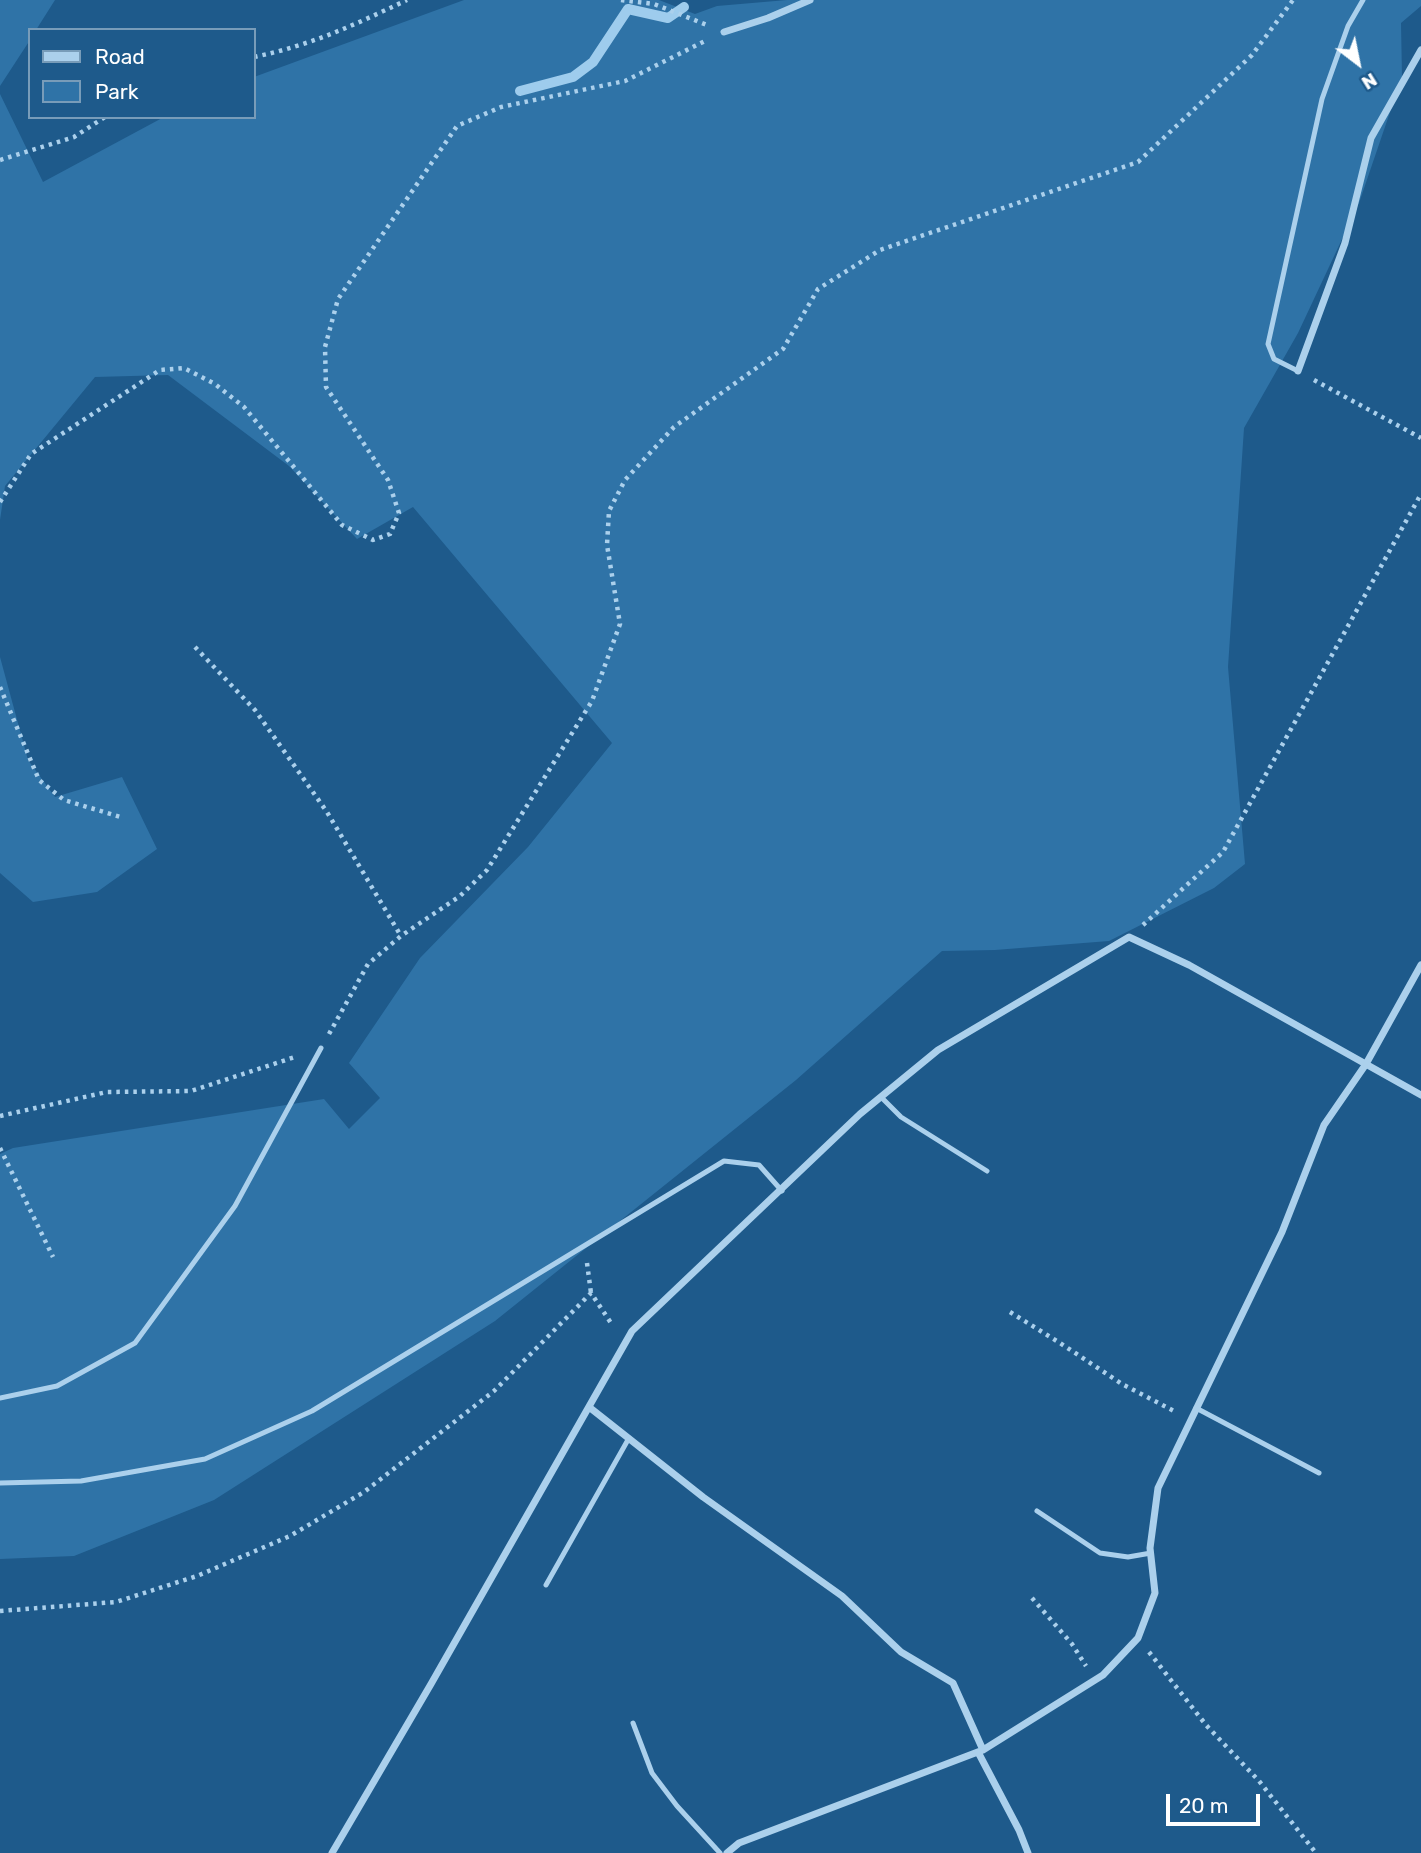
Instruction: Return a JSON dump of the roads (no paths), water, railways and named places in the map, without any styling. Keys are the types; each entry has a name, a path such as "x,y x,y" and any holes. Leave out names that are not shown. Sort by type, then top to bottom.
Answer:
{"street":[{"path":"724,32 768,18 810,0"},
{"path":"1298,371 1345,243 1371,138 1421,50"},
{"path":"332,1853 632,1331 881,1097 937,1050 1129,937 1189,965 1421,1095"},
{"path":"727,1853 739,1843 980,1751 1103,1675 1138,1638 1156,1593 1151,1553 1158,1488 1282,1232 1324,1125 1366,1064 1421,965"},
{"path":"589,1407 703,1497 842,1596 901,1652 953,1683 980,1751 1028,1853"}],"lane":[{"path":"1298,371 1274,359 1268,344 1322,99 1348,26 1363,0"},
{"path":"0,1398 57,1386 135,1343 234,1206 321,1048"},
{"path":"881,1097 901,1117 987,1171"},
{"path":"0,1483 81,1481 205,1459 312,1411 724,1161 759,1165 782,1191"},
{"path":"1196,1408 1319,1473"},
{"path":"546,1586 629,1438"},
{"path":"1037,1511 1100,1553 1128,1557 1151,1553"},
{"path":"633,1723 652,1773 677,1806 720,1853"}],"waterway":[{"path":"520,91 573,77 593,62 628,9 668,18 684,7"}]}
